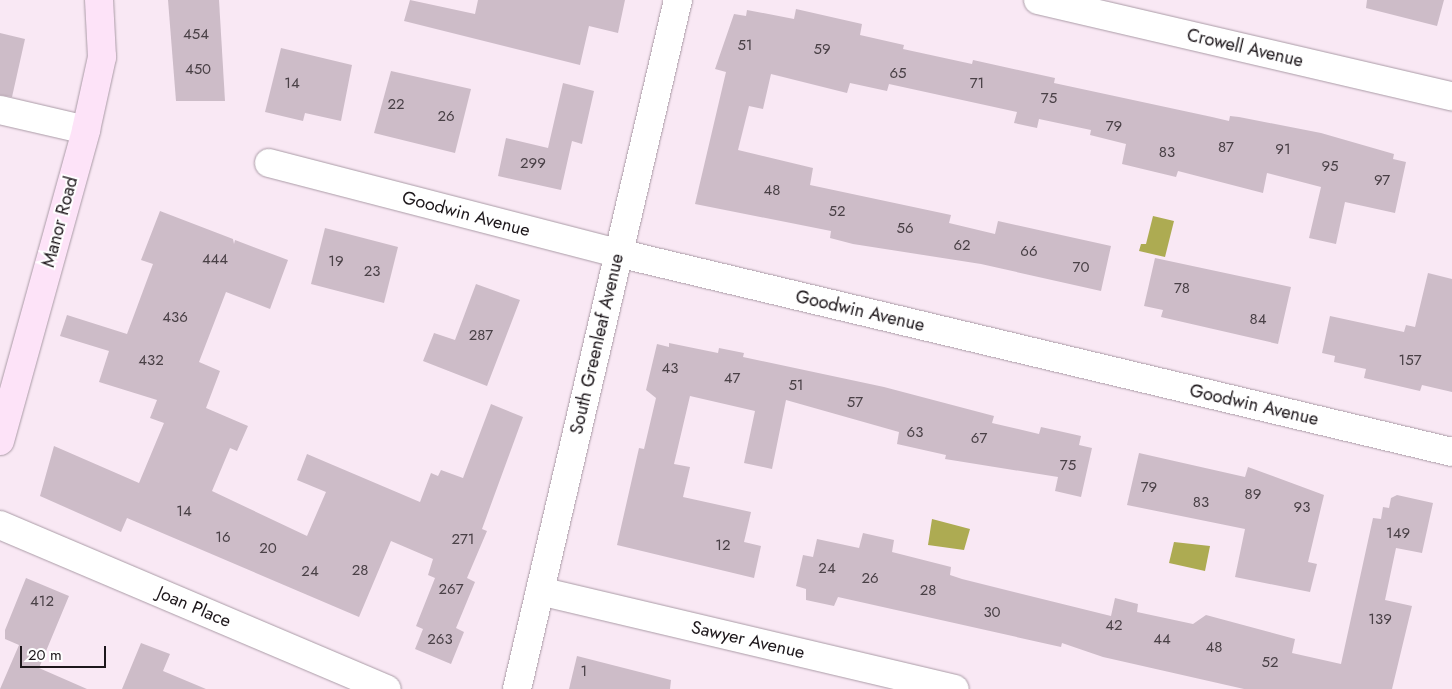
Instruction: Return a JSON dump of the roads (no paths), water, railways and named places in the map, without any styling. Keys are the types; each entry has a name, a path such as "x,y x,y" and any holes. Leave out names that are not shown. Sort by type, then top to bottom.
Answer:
{"street":[{"name":"Manor Road","path":"0,441 86,130 102,57 99,0"},
{"name":"South Greenleaf Avenue","path":"517,689 678,0"},
{"name":"Crowell Avenue","path":"1038,0 1452,96"},
{"path":"0,110 86,130"},
{"name":"Goodwin Avenue","path":"269,163 618,253 1452,452"},
{"name":"Joan Place","path":"0,525 387,689"},
{"name":"Sawyer Avenue","path":"540,591 955,689"}]}
